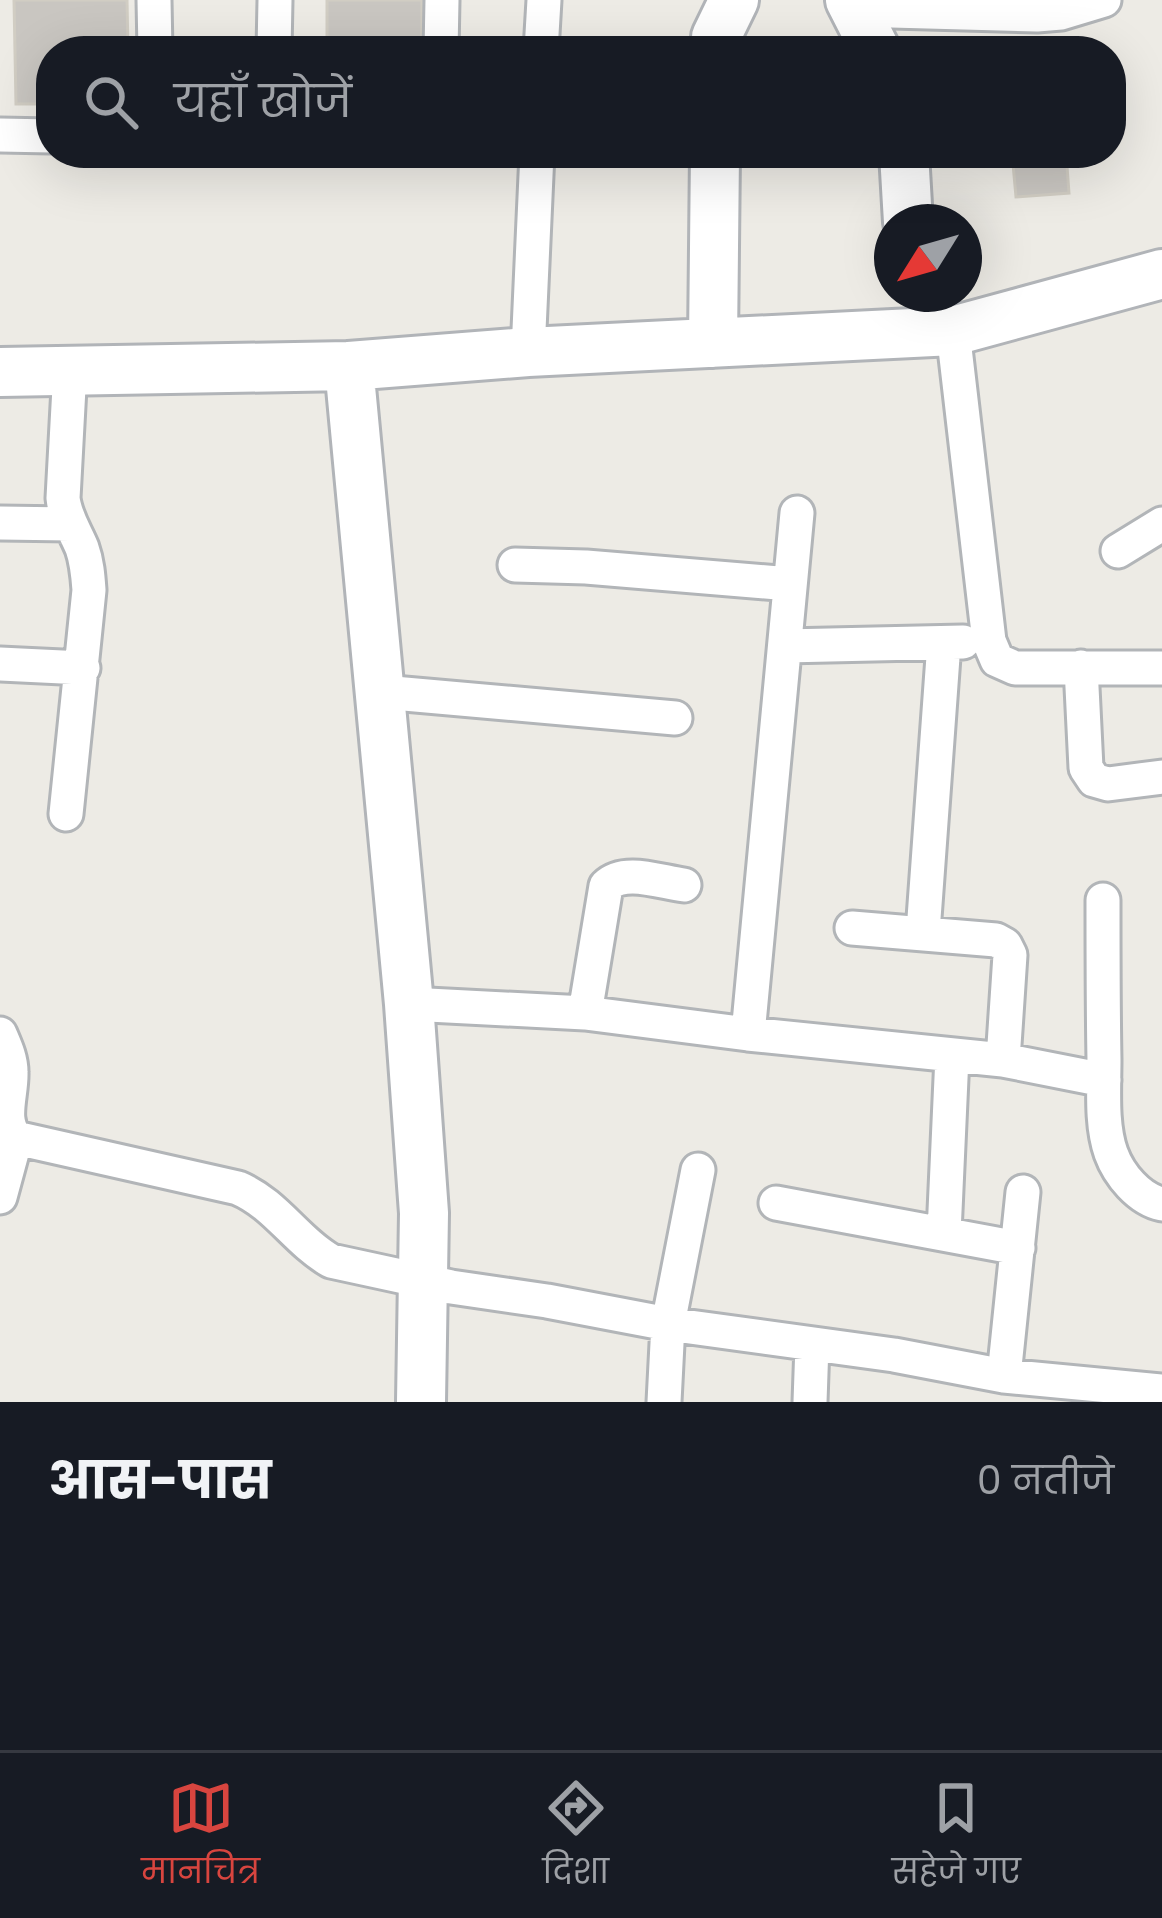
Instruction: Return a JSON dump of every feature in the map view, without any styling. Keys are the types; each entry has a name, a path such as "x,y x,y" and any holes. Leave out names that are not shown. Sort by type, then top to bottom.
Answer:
{"main road":[{"path":"713,343 715,168"},
{"path":"905,168 907,204"},
{"path":"0,372 349,366 713,343 904,313 952,332 1162,275"},
{"path":"349,366 410,1004 424,1213 421,1402"}],"street":[{"path":"154,0 155,36"},
{"path":"274,36 275,0"},
{"path":"441,36 442,0"},
{"path":"543,36 544,0"},
{"path":"860,20 1037,15 1089,3"},
{"path":"0,135 36,136"},
{"path":"528,352 536,168"},
{"path":"952,332 989,641 997,660 1015,668 1162,668"},
{"path":"66,814 88,569 63,498 70,369"},
{"path":"748,1034 797,513"},
{"path":"0,523 70,524"},
{"path":"1118,551 1162,524"},
{"path":"515,565 790,584"},
{"path":"785,646 989,641"},
{"path":"923,932 944,643"},
{"path":"0,664 82,668"},
{"path":"1082,667 1086,769 1094,780 1108,784 1162,777"},
{"path":"382,692 675,718"},
{"path":"585,1013 606,886 622,876 684,885"},
{"path":"1103,900 1104,1080 1110,1150 1139,1193 1162,1204"},
{"path":"852,928 996,940 1005,945 1010,955 1003,1060"},
{"path":"410,1004 585,1013 1003,1060 1104,1080"},
{"path":"0,1034 11,1075 0,1197"},
{"path":"944,1233 952,1056"},
{"path":"8,1133 238,1187 258,1196 314,1251 332,1261 668,1324 894,1355 1013,1384 1162,1391"},
{"path":"664,1402 668,1324 698,1170"},
{"path":"1013,1384 1023,1192"},
{"path":"776,1203 1018,1248"},
{"path":"810,1402 812,1344"}],"building":[{"path":"14,0 127,0 128,36 36,36 36,104 16,104"},
{"path":"327,0 422,0 422,36 327,36"},
{"path":"1013,168 1067,168 1069,193 1016,197"}]}
